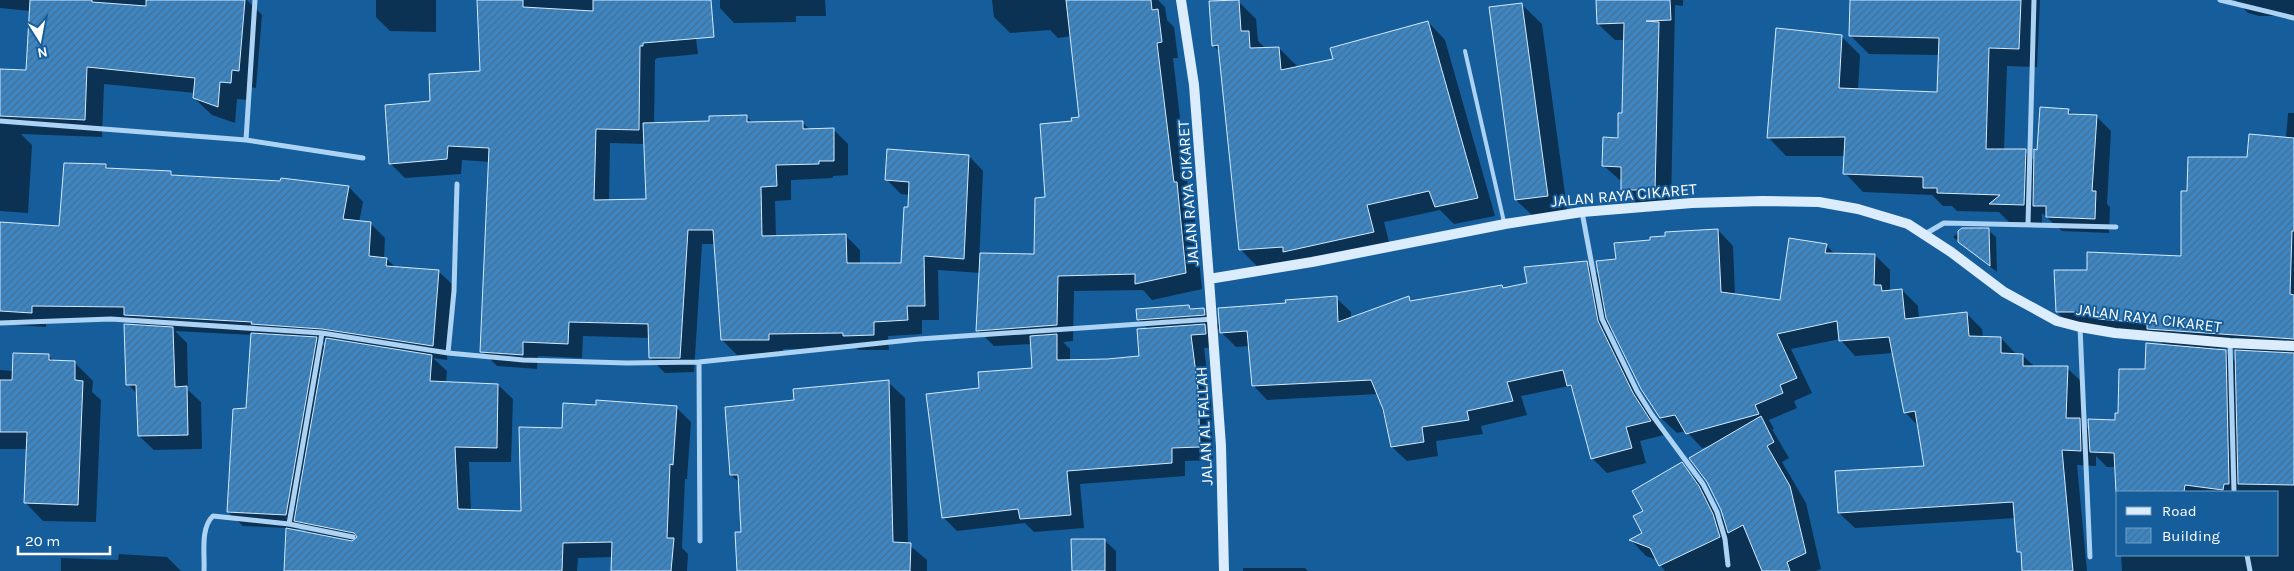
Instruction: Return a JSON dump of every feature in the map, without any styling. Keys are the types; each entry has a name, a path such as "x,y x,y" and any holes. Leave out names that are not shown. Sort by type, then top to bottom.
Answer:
{"main road":[{"name":"JALAN RAYA CIKARET","path":"1181,0 1194,85 1209,279 1312,262 1505,224 1582,212 1692,203 1818,202 1884,216 1908,224 1925,234 2004,292 2057,321 2115,333 2230,343 2294,346"},
{"name":"JALAN AL FALLAH","path":"1209,279 1221,446 1224,571"}],"street":[{"path":"246,140 256,0"},
{"path":"2028,224 2034,0"},
{"path":"2220,0 2294,18"},
{"path":"0,121 246,140 363,158"},
{"path":"448,353 454,291 457,184"},
{"path":"1582,212 1602,319 1637,391 1652,415 1703,484 1717,512 1725,539 1728,565"},
{"path":"1925,234 1944,223 2116,227"},
{"path":"0,323 111,319 322,333 448,353 580,363 699,362 919,339 1213,319"},
{"path":"2080,327 2090,556"},
{"path":"289,524 322,333"},
{"path":"2230,343 2234,491"},
{"path":"699,362 700,541"},
{"path":"204,571 206,529 208,520 213,516 289,524 353,537"},
{"path":"2246,556 2250,571"}],"lane":[{"path":"1465,51 1505,224"}],"building":[{"path":"30,0 92,0 92,2 146,6 146,0 245,0 239,71 232,70 231,83 220,82 218,107 193,98 195,78 87,67 85,120 0,116 0,69 26,70"},
{"path":"477,0 523,0 523,7 593,11 593,0 711,0 714,37 643,43 643,46 640,46 639,130 596,129 594,200 646,199 643,123 709,121 709,116 747,115 747,122 803,121 803,129 834,128 834,161 819,161 819,164 776,165 777,186 761,187 762,236 846,234 847,263 901,263 904,207 908,207 909,182 885,180 887,149 969,155 964,259 924,256 925,306 907,306 908,320 874,322 874,335 843,336 843,333 769,334 769,340 721,340 713,230 688,230 680,358 649,358 648,324 569,322 568,344 523,342 523,355 480,352 489,148 448,146 447,159 389,164 385,105 430,101 429,74 480,71"},
{"path":"1066,0 1151,0 1152,10 1158,9 1162,42 1157,43 1174,182 1177,182 1186,273 1135,284 1135,274 1058,276 1057,325 976,331 980,253 1034,254 1035,198 1045,197 1040,124 1072,121 1071,118 1079,117"},
{"path":"1239,0 1241,31 1249,31 1250,48 1279,47 1281,70 1333,59 1330,48 1428,21 1478,198 1435,207 1429,191 1367,205 1374,232 1283,252 1283,247 1239,250 1218,45 1212,46 1209,1"},
{"path":"1596,0 1670,0 1671,20 1646,21 1659,22 1655,190 1621,190 1621,167 1602,166 1603,137 1618,138 1618,113 1622,113 1624,23 1597,24"},
{"path":"1850,0 2021,0 2019,49 1989,48 1986,149 2026,149 2024,205 1989,204 2000,195 1937,193 1937,188 1923,188 1923,177 1843,174 1845,137 1767,138 1776,28 1842,35 1839,88 1937,92 1939,38 1849,36"},
{"path":"1522,3 1548,196 1515,200 1489,7"},
{"path":"2040,107 2069,109 2068,114 2097,115 2092,191 2096,191 2095,219 2046,217 2046,206 2033,206 2034,149 2037,150"},
{"path":"2249,134 2294,138 2294,231 2292,231 2290,294 2294,295 2294,339 2147,329 2147,323 2098,319 2098,312 2056,312 2054,270 2087,270 2087,252 2181,256 2181,191 2187,191 2188,157 2247,157"},
{"path":"64,163 106,164 106,168 171,171 171,175 280,181 281,178 349,186 343,219 371,222 369,256 387,258 386,266 439,270 433,346 322,329 251,324 252,322 124,315 124,307 32,306 32,313 0,311 0,222 59,226"},
{"path":"1962,228 1989,228 1990,266 1958,242 1958,231"},
{"path":"1718,229 1721,292 1780,300 1789,238 1827,244 1825,253 1875,254 1874,285 1881,285 1882,291 1902,289 1905,319 1967,312 1969,336 2001,337 2001,353 2023,354 2023,366 2068,366 2066,418 2080,418 2081,451 2062,450 2073,571 2022,571 2021,552 2017,552 2013,502 1838,513 1835,471 1924,466 1915,411 1904,413 1889,337 1839,341 1837,321 1777,334 1797,378 1780,385 1783,393 1755,405 1759,414 1686,434 1675,415 1660,418 1641,389 1606,318 1596,261 1616,259 1614,243 1650,240 1650,237 1665,236 1665,232"},
{"path":"1587,261 1598,321 1633,393 1651,421 1626,427 1632,448 1591,459 1571,385 1567,386 1563,370 1507,382 1513,401 1467,411 1469,420 1422,427 1424,442 1391,447 1383,409 1371,380 1252,386 1247,331 1220,333 1218,308 1286,303 1285,300 1337,296 1338,322 1409,296 1410,301 1502,285 1503,288 1527,283 1524,267"},
{"path":"1189,305 1190,309 1204,308 1205,315 1137,320 1136,309"},
{"path":"124,324 173,327 175,387 187,386 188,435 138,436 136,385 126,385"},
{"path":"1205,324 1206,334 1191,335 1198,389 1200,447 1172,448 1172,463 1067,471 1071,515 1020,519 1018,509 942,518 926,394 979,388 978,372 1032,368 1030,336 1057,334 1057,360 1107,359 1139,356 1137,329"},
{"path":"251,333 317,337 286,515 227,512 233,409 246,408"},
{"path":"326,338 432,355 430,381 498,384 497,448 455,447 458,509 521,511 519,427 562,428 563,403 596,405 596,400 677,406 673,465 670,464 667,538 674,538 671,571 611,571 612,542 563,543 562,571 284,571 286,528 352,541 357,537 354,533 294,521"},
{"path":"2146,343 2226,350 2229,484 2224,484 2223,490 2185,485 2184,491 2116,492 2114,453 2090,452 2088,419 2115,420 2115,413 2118,413 2119,369 2145,369"},
{"path":"2235,350 2294,353 2294,485 2238,484"},
{"path":"13,353 49,354 49,360 75,361 75,380 83,381 78,505 24,503 27,432 0,432 0,380 12,380"},
{"path":"889,380 893,542 911,543 910,571 737,571 735,532 741,532 738,475 730,475 725,407 794,400 793,389"},
{"path":"1761,416 1774,442 1767,446 1790,486 1806,553 1787,562 1790,571 1762,571 1743,525 1728,533 1721,510 1707,482 1689,458"},
{"path":"1682,462 1699,486 1713,514 1720,537 1659,566 1650,548 1629,540 1642,533 1633,516 1643,511 1632,491"},
{"path":"1071,539 1105,539 1105,571 1072,571"}]}
